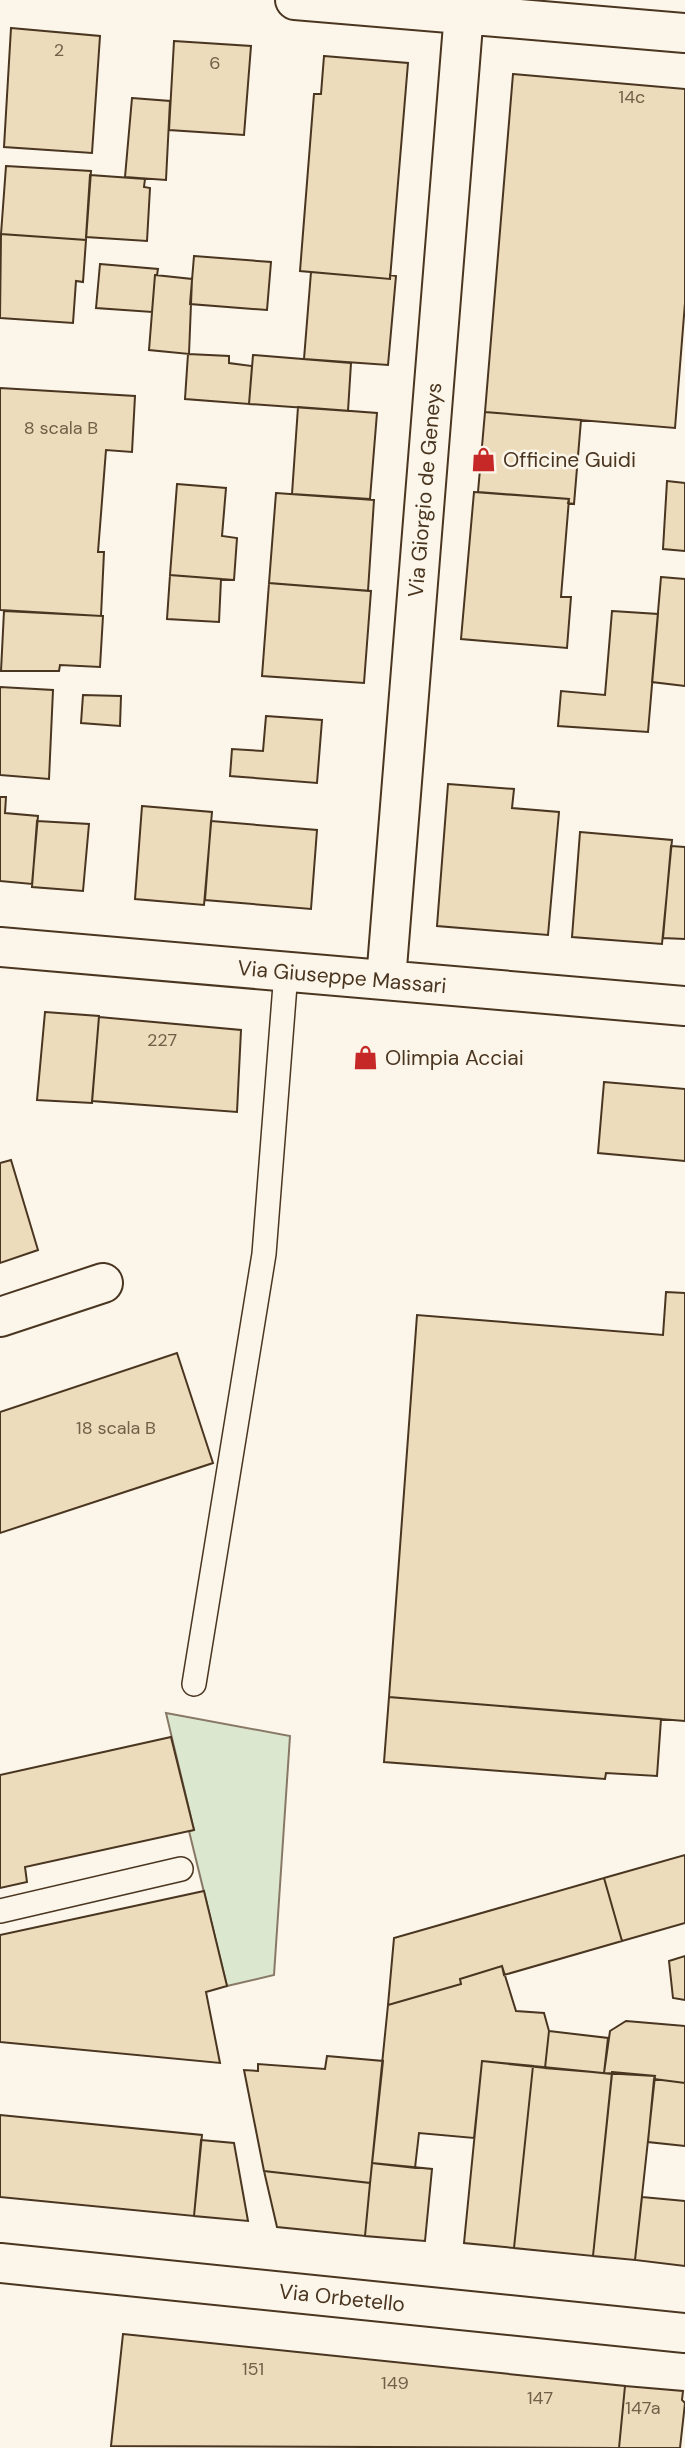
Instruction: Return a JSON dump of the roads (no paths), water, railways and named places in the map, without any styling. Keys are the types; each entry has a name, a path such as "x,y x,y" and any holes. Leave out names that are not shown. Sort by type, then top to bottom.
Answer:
{"street":[{"path":"295,0 465,7 685,33"},
{"name":"Via Giorgio de Geneys","path":"386,980 465,7"},
{"name":"Via Giuseppe Massari","path":"0,947 685,1006"},
{"path":"0,1317 103,1283"},
{"name":"Via Orbetello","path":"0,2263 685,2333"}],"lane":[{"path":"194,1684 264,1254 286,972"},
{"path":"0,1911 181,1869"}],"place":[{"name":"Officine Guidi","path":"483,460"},
{"name":"Olimpia Acciai","path":"365,1058"}]}
